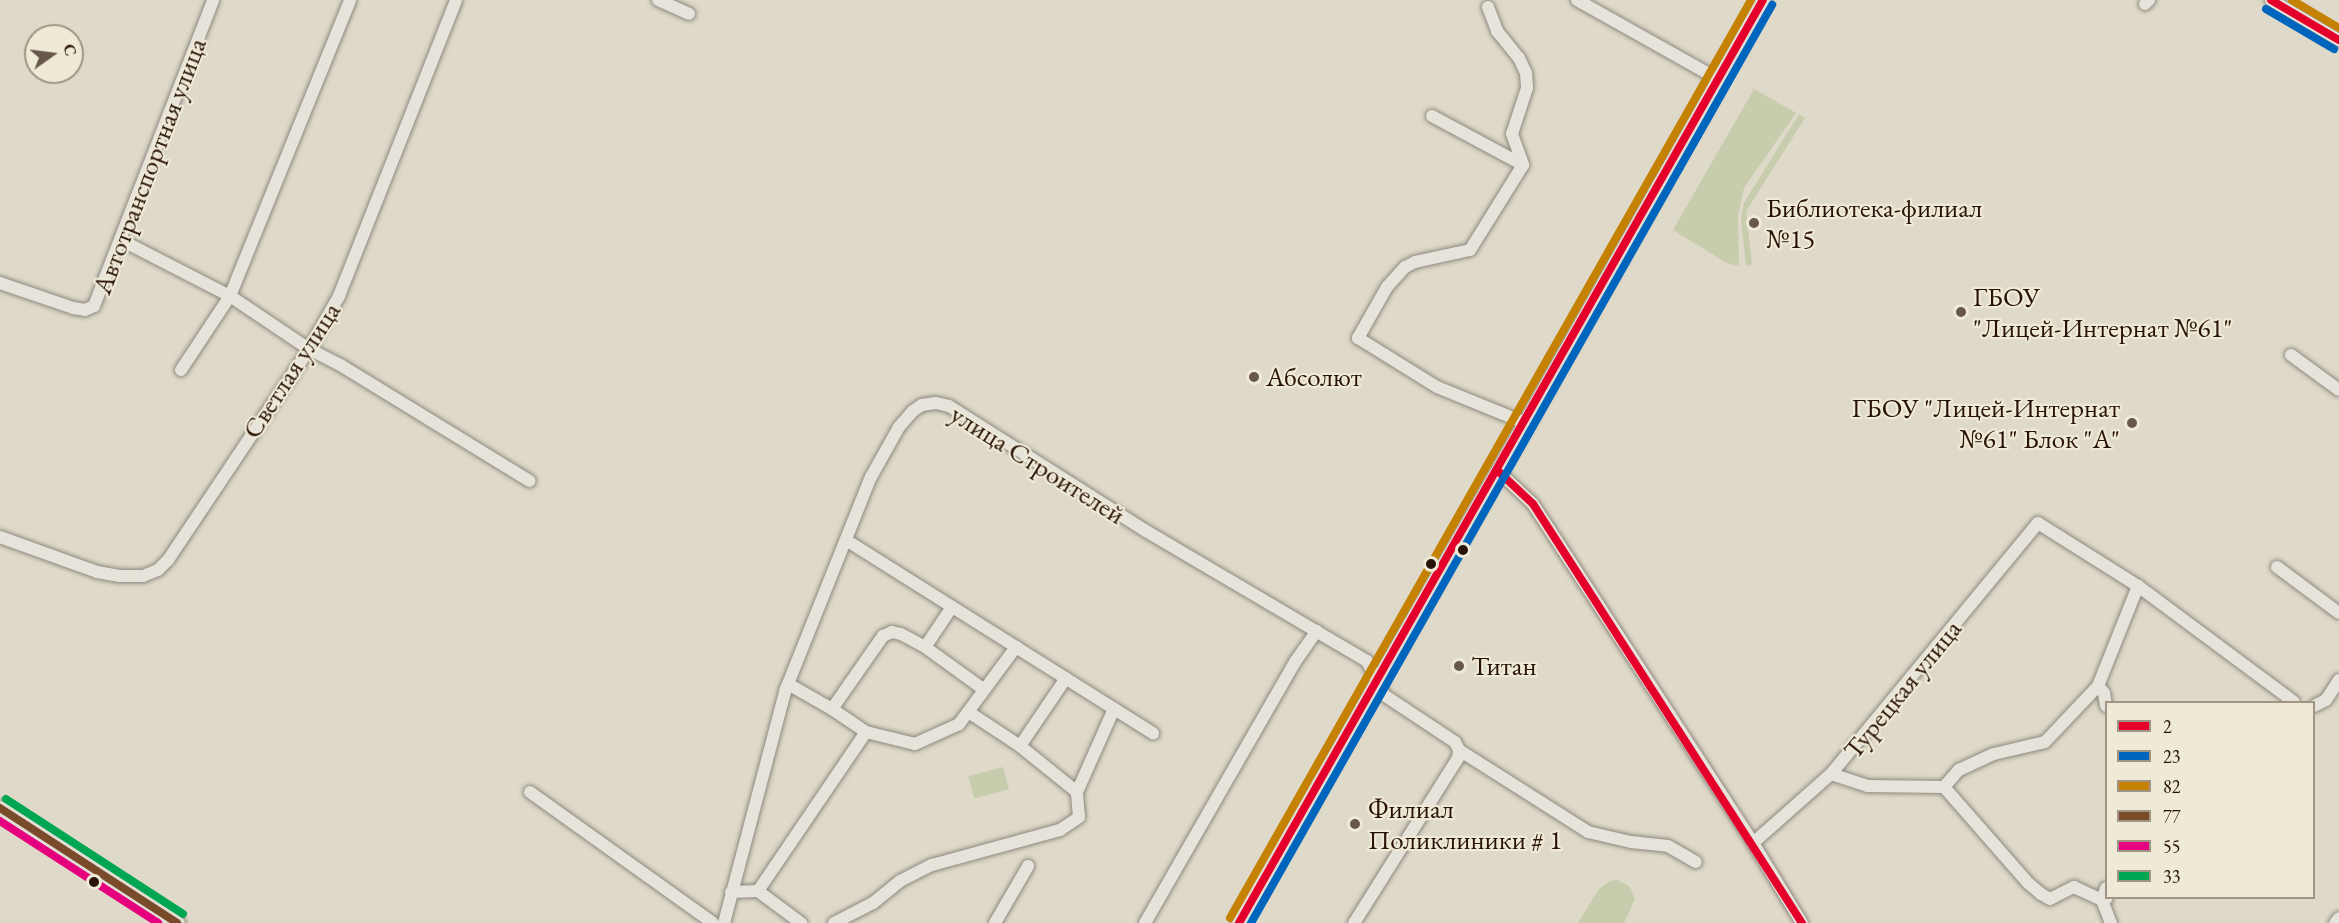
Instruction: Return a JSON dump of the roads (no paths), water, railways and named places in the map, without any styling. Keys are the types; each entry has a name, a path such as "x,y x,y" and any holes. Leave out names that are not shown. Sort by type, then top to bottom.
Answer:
{"main road":[{"path":"1239,923 1526,423 1763,0"},
{"path":"0,808 177,923"}],"street":[{"name":"Автотранспортная улица","path":"0,283 86,310 94,306 213,0"},
{"path":"181,370 230,296 350,0"},
{"name":"Светлая улица","path":"0,537 97,572 120,576 143,576 158,570 168,560 309,349 339,296 456,0"},
{"path":"658,0 689,14"},
{"path":"1577,0 1718,79"},
{"path":"2271,0 2339,40"},
{"path":"1488,7 1497,31 1519,58 1526,74 1527,88 1512,134 1523,165"},
{"path":"1432,116 1523,165"},
{"path":"1523,165 1470,250 1415,262 1406,267 1387,287 1358,338 1437,387 1526,423"},
{"path":"121,240 230,296 309,349 342,366 530,482"},
{"path":"2291,355 2339,390"},
{"name":"улица Строителей","path":"724,923 788,684 871,477 899,427 922,405 936,403 949,406 1146,531 1317,630 1367,662 1384,695 1455,742 1459,750 1588,832 1631,842 1668,846 1696,862"},
{"path":"1498,471 1533,504 1753,843 1802,923"},
{"name":"Турецкая улица","path":"1753,843 1831,774 2038,523 2138,586"},
{"path":"846,540 1153,733"},
{"path":"2277,567 2339,613"},
{"path":"1944,787 1959,770 1994,754 2045,742 2098,686 2138,586 2293,701"},
{"path":"925,647 952,607"},
{"path":"1145,923 1295,662 1317,630"},
{"path":"832,708 883,636 892,632 901,634 925,647 983,689"},
{"path":"788,684 832,708 866,732 915,744 959,724 970,713 983,689 1016,647"},
{"path":"1020,746 1066,678"},
{"path":"2315,705 2326,700 2339,680"},
{"path":"2098,686 2104,693 2105,701"},
{"path":"834,923 873,903 900,881 932,864 1060,830 1079,817 1077,792 1114,709"},
{"path":"970,713 1020,746 1077,792"},
{"path":"758,891 866,732"},
{"path":"1354,923 1458,758 1459,750"},
{"path":"1831,774 1867,786 1944,787 2028,883 2041,894 2050,899 2074,887 2104,899 2111,923"},
{"path":"530,792 713,923"},
{"path":"995,923 1028,866"},
{"path":"731,892 758,891 801,923"},
{"path":"2335,923 2339,918"}],"place":[{"name":"Библиотека-филиал №15","path":"1754,223"},
{"name":"ГБОУ \"Лицей-Интернат №61\"","path":"1961,312"},
{"name":"Абсолют","path":"1254,377"},
{"name":"ГБОУ \"Лицей-Интернат №61\" Блок \"А\"","path":"2132,423"},
{"name":"Титан","path":"1459,666"},
{"name":"Филиал Поликлиники # 1","path":"1355,824"}]}
